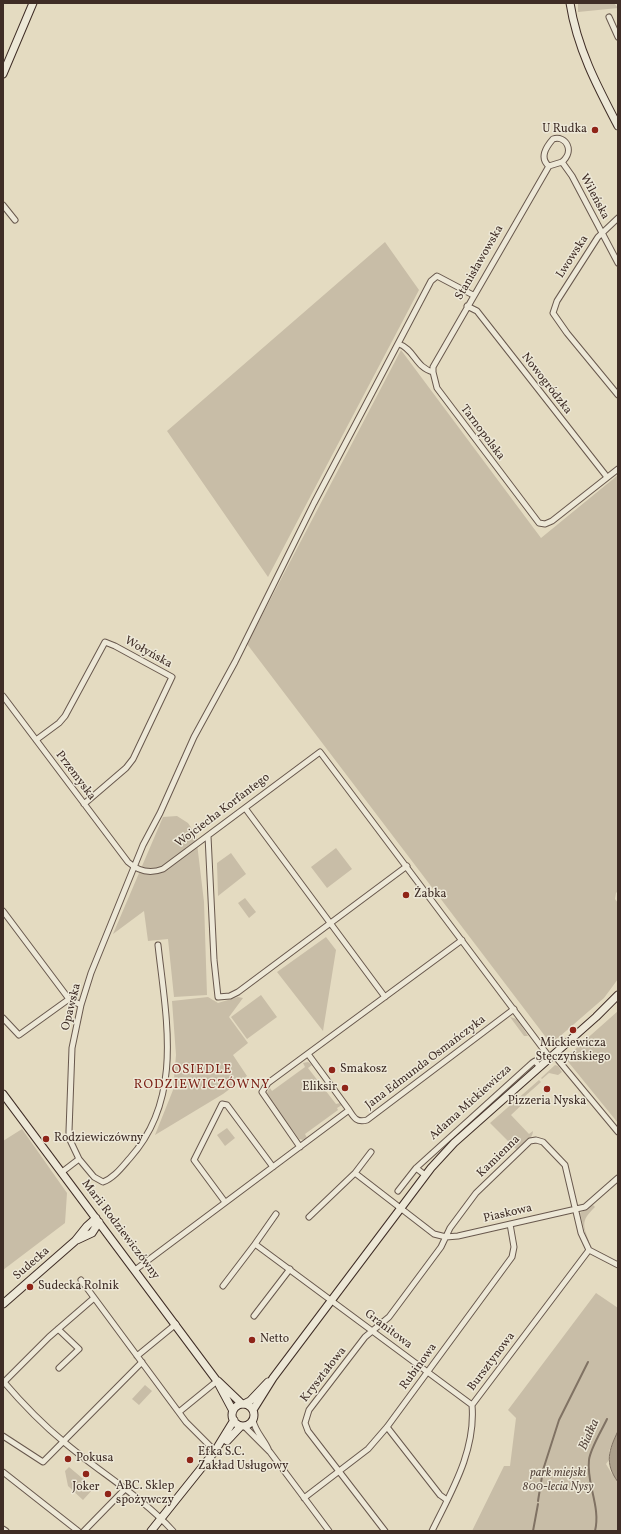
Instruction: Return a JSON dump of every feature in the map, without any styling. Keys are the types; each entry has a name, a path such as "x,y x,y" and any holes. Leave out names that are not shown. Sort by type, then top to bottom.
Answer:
{"street":[{"path":"3,74 33,3"},
{"path":"570,3 574,27 584,58 618,126"},
{"path":"609,17 618,37"},
{"path":"559,138 568,146 569,154 562,162 549,166 543,157 552,139 559,138"},
{"name":"Wileńska","path":"562,162 572,176 618,263"},
{"name":"Stanisławowska","path":"433,372 433,367 473,295 549,166"},
{"path":"3,205 15,220"},
{"name":"Lwowska","path":"618,218 601,232 557,301 553,313 563,329 618,395"},
{"name":"Opawska","path":"158,945 168,1046 165,1087 159,1110 148,1134 134,1154 109,1179 103,1182 97,1180 79,1159 70,1138 71,1062 81,1005 91,973 133,866 160,813 194,737 234,662 314,503 431,281 437,276 473,295"},
{"name":"Nowogródzka","path":"467,306 477,312 607,478"},
{"path":"399,344 406,346 420,366 433,372"},
{"name":"Tarnopolska","path":"433,372 437,388 534,518 542,524 549,523 557,518 607,478"},
{"path":"607,478 618,469"},
{"name":"Wołyńska","path":"36,740 59,723 65,716 105,642 172,677 133,759 126,768 84,804"},
{"name":"Przemyska","path":"3,696 119,851 133,866"},
{"name":"Wojciecha Korfantego","path":"133,866 151,872 162,869 320,752 407,866"},
{"path":"246,808 385,997"},
{"path":"208,836 214,953 218,997 230,996 238,992 407,866 514,1010 618,1132"},
{"path":"3,911 69,999 81,1005"},
{"path":"300,1147 262,1092 268,1084 462,940"},
{"name":"Adama Mickiewicza","path":"253,1410 273,1378 400,1208 454,1143 618,995"},
{"path":"3,1018 20,1035 69,999"},
{"name":"Jana Edmunda Osmańczyka","path":"135,1270 349,1110 357,1120 361,1122 367,1120 514,1010"},
{"path":"309,1054 349,1110"},
{"name":"Adama Mickiewicza","path":"398,1192 416,1168 532,1063 535,1061 540,1067"},
{"name":"Marii Rodziewiczówny","path":"3,1094 218,1381 234,1411"},
{"path":"225,1202 194,1160 219,1106 224,1103 227,1105 273,1167"},
{"name":"Kamienna","path":"446,1237 476,1193 527,1143 533,1140 543,1142 563,1162 568,1173 581,1233 589,1250"},
{"path":"309,1217 355,1173 371,1152"},
{"path":"62,1172 79,1159"},
{"path":"416,1168 426,1175"},
{"path":"355,1173 434,1234 446,1237"},
{"name":"Piaskowa","path":"446,1237 458,1236 576,1210 589,1204 618,1178"},
{"path":"223,1286 276,1214"},
{"path":"98,1220 92,1233 102,1233 111,1238"},
{"name":"Sudecka","path":"3,1304 75,1241 87,1226 98,1220"},
{"name":"Rubinowa","path":"304,1498 368,1449 387,1427 512,1257 514,1247 510,1224"},
{"name":"Sudecka","path":"75,1241 92,1233"},
{"name":"Kryształowa","path":"385,1531 308,1430 305,1423 306,1414 372,1331 389,1317 441,1247 446,1237"},
{"path":"255,1244 331,1300"},
{"path":"589,1250 618,1264"},
{"name":"Bursztynowa","path":"432,1531 468,1454 473,1415 472,1406 589,1250"},
{"path":"254,1316 290,1270"},
{"path":"80,1280 186,1422 215,1452"},
{"path":"94,1298 58,1328 3,1381 15,1396 64,1442 125,1489 173,1531"},
{"name":"Granitowa","path":"331,1300 472,1406"},
{"path":"138,1356 176,1324"},
{"path":"58,1328 79,1349 59,1368"},
{"path":"3,1436 43,1462 142,1362"},
{"name":"Adama Mickiewicza","path":"243,1404 250,1401 273,1378"},
{"path":"179,1412 218,1381"},
{"name":"Marii Rodziewiczówny","path":"218,1381 243,1404"},
{"path":"151,1531 215,1452 234,1420 234,1411 243,1404 253,1410 254,1426 267,1444 270,1452"},
{"path":"234,1420 243,1426 270,1452 329,1531"},
{"path":"215,1452 243,1426 249,1424 253,1420"},
{"path":"387,1427 440,1495 447,1500"},
{"path":"3,1472 78,1531"},
{"path":"84,1531 125,1489"}],"green space":[{"path":"578,3 614,3 618,8 578,12"},
{"path":"385,242 419,290 268,577 167,431"},
{"path":"401,350 541,538 618,475 618,891 615,899 618,903 618,979 604,998 551,1044 247,644"},
{"path":"177,816 188,823 196,835 204,902 207,995 174,997 168,939 148,941 144,911 113,934 163,817"},
{"path":"336,848 352,869 327,888 311,867"},
{"path":"231,853 246,874 218,896 217,863"},
{"path":"245,898 256,912 249,918 238,903"},
{"path":"326,937 336,950 323,1031 277,972"},
{"path":"261,995 277,1017 247,1039 231,1017"},
{"path":"208,997 218,1003 238,997 243,998 229,1017 248,1043 233,1055 247,1076 223,1094 155,1135 173,1090 176,1055 172,1001"},
{"path":"618,1011 618,1123 565,1058"},
{"path":"510,1017 517,1019 528,1036 524,1036"},
{"path":"308,1062 312,1065 308,1068 336,1104 340,1103 342,1105 337,1108 338,1110 305,1134 307,1138 303,1140 299,1139 266,1094 270,1088 272,1091 305,1067 303,1063"},
{"path":"555,1065 558,1066 562,1072 558,1075 549,1073 542,1079 541,1078"},
{"path":"539,1080 541,1082 524,1097 527,1100 511,1115 529,1134 533,1131 531,1137 517,1150 490,1123"},
{"path":"227,1128 235,1138 225,1146 217,1135"},
{"path":"22,1129 67,1193 65,1223 3,1270 3,1141"},
{"path":"593,1205 595,1207 584,1222 589,1241 587,1241 580,1213"},
{"name":"park miejski 800-lecia Nysy","path":"596,1293 618,1308 618,1431 609,1451 609,1460 606,1464 612,1474 618,1477 618,1531 472,1531 504,1466 510,1466 516,1418 508,1410"},
{"path":"145,1385 152,1391 139,1405 132,1399"},
{"path":"69,1467 94,1488 83,1500 68,1486 65,1471"}],"shaded area":[{"path":"618,1431 618,1482 611,1469 609,1456 612,1444"}],"waterway":[{"path":"538,1501 543,1470 559,1420 588,1362"},
{"name":"Białka","path":"595,1531 596,1513 590,1478 589,1460 594,1445 607,1419"},
{"path":"533,1531 538,1504"}],"place":[{"name":"U Rudka","path":"595,130"},
{"name":"Żabka","path":"406,895"},
{"name":"Mickiewicza Stęczyńskiego","path":"573,1030"},
{"name":"Smakosz","path":"332,1070"},
{"name":"Eliksir","path":"345,1088"},
{"name":"Pizzeria Nyska","path":"547,1089"},
{"name":"Rodziewiczówny","path":"46,1139"},
{"name":"Sudecka Rolnik","path":"30,1287"},
{"name":"Netto","path":"252,1340"},
{"name":"Pokusa","path":"68,1459"},
{"name":"Efka S.C. Zakład Usługowy","path":"190,1460"},
{"name":"Joker","path":"86,1474"},
{"name":"ABC. Sklep spożywczy","path":"108,1494"}],"district":[{"name":"OSIEDLE RODZIEWICZÓWNY","path":"202,1078"}]}
